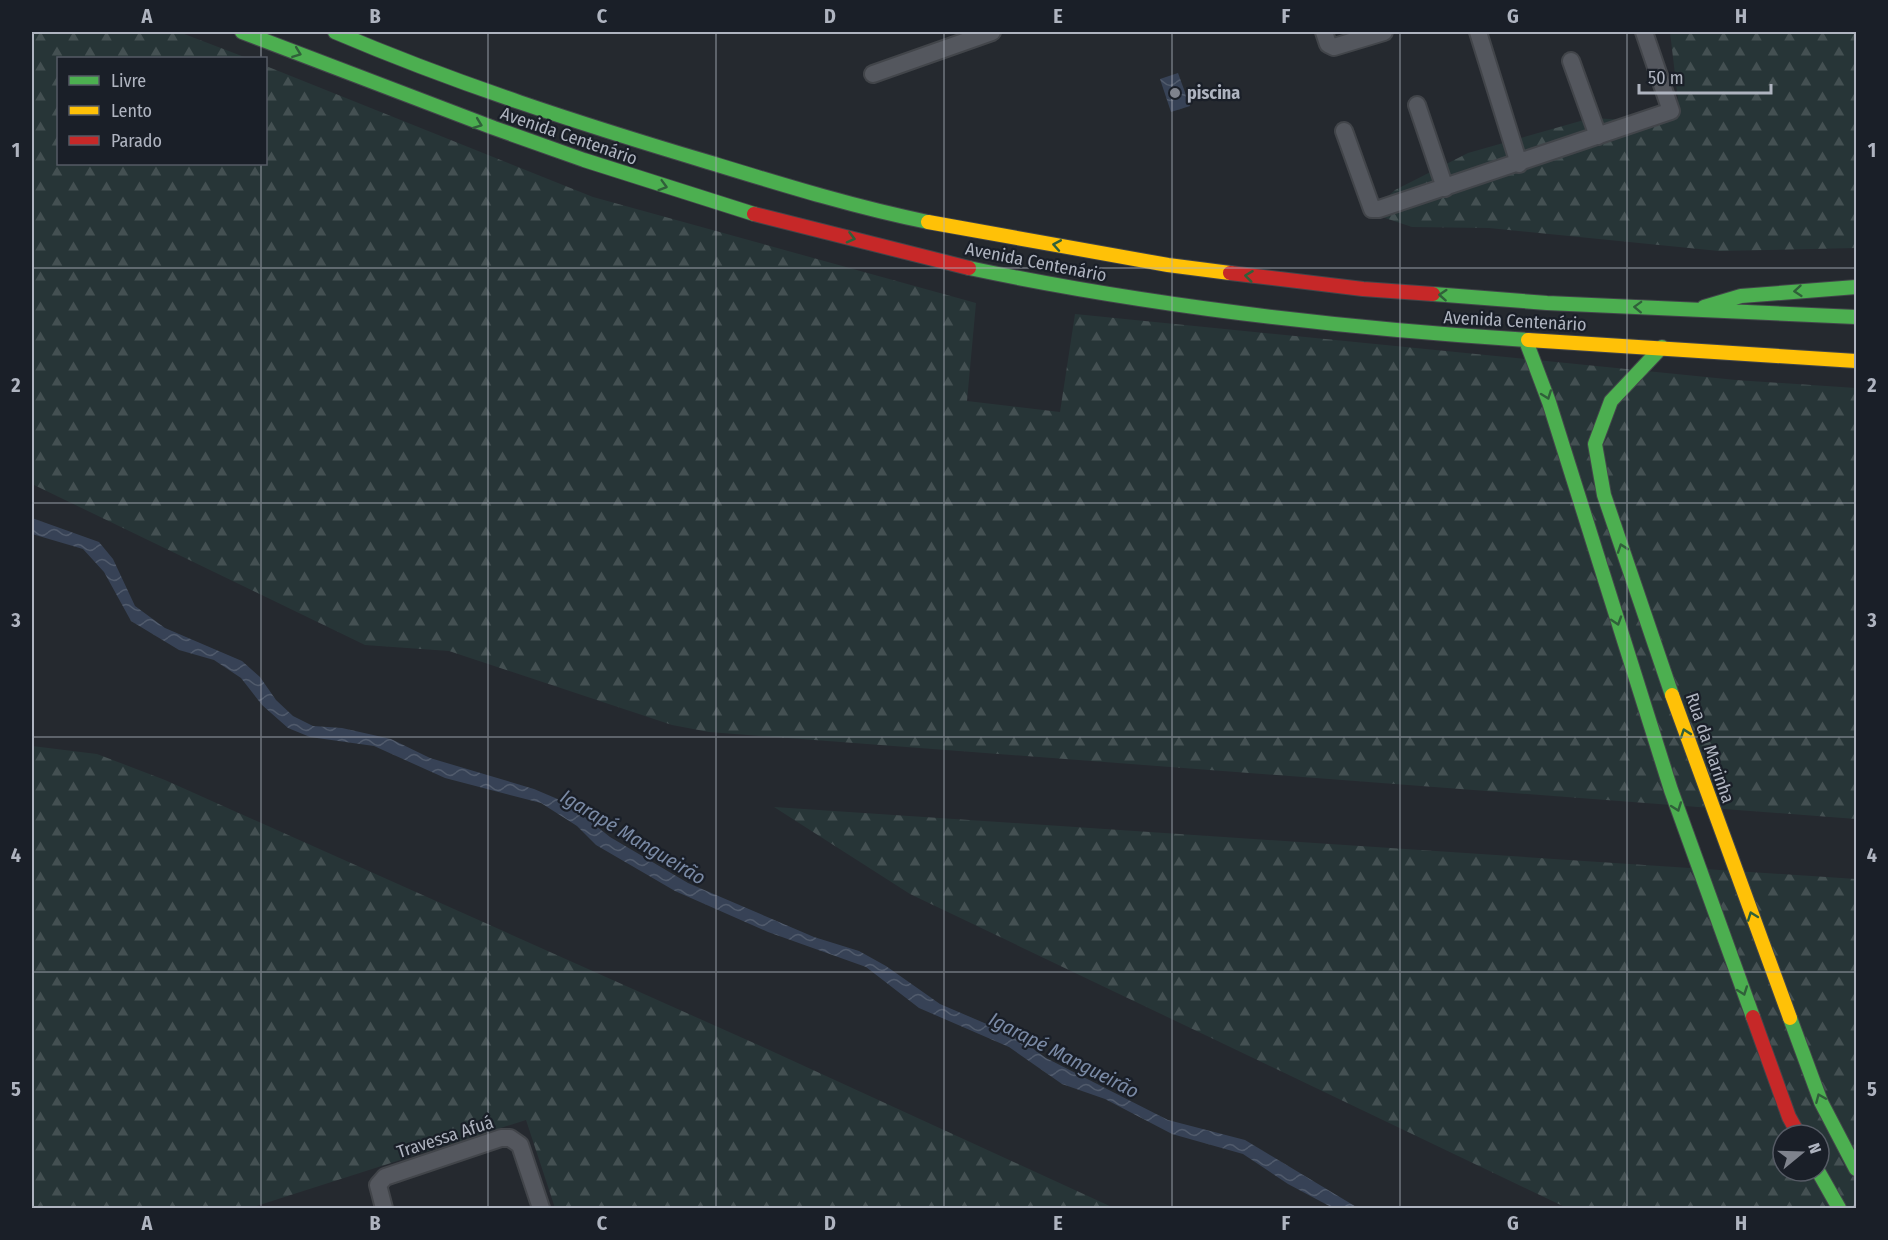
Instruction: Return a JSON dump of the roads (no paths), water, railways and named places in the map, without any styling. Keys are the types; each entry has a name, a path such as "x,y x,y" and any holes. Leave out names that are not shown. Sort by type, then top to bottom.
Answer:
{"main road":[{"name":"Avenida Centenário","path":"242,32 495,130 648,182 807,227 977,270 1177,306 1362,329 1857,361"},
{"name":"Avenida Centenário","path":"335,32 425,70 561,118 758,177 924,221 1168,265 1325,285 1547,303 1857,316"},
{"path":"1696,310 1741,296 1857,287"},
{"path":"1526,341 1549,402 1671,790 1792,1123"},
{"name":"Rua da Marinha","path":"1662,347 1611,401 1594,444 1604,495 1699,774 1821,1102 1857,1169"},
{"path":"1825,1183 1839,1209"}],"street":[{"path":"873,74 992,32"},
{"path":"1327,39 1384,32"},
{"path":"1478,32 1519,164"},
{"path":"1344,131 1372,209 1379,209 1519,164 1671,111 1644,32"},
{"path":"1571,61 1598,136"},
{"path":"1416,105 1445,188"},
{"name":"Travessa Afuá","path":"384,1209 378,1185 385,1177 510,1137 520,1144 541,1209"}],"water":[{"name":"piscina","path":"1178,73 1190,106 1171,112 1160,79"},
{"path":"32,518 99,542 113,559 135,606 165,628 242,661 260,677 276,700 293,716 313,726 342,728 391,739 430,758 534,789 567,803 610,837 688,883 814,937 859,951 886,966 940,1004 1017,1037 1046,1058 1168,1120 1245,1140 1358,1208 1333,1208 1288,1184 1243,1154 1172,1134 1105,1099 1062,1084 1009,1047 919,1008 866,967 768,932 675,891 596,845 577,826 541,803 445,778 374,746 310,737 288,728 262,705 241,678 214,660 179,650 131,621 104,572 83,549 32,534"}],"place":[{"name":"piscina","path":"1175,93"}],"water label":[{"name":"Igarapé Mangueirão","path":"633,837"},
{"name":"Igarapé Mangueirão","path":"1064,1055"}]}
